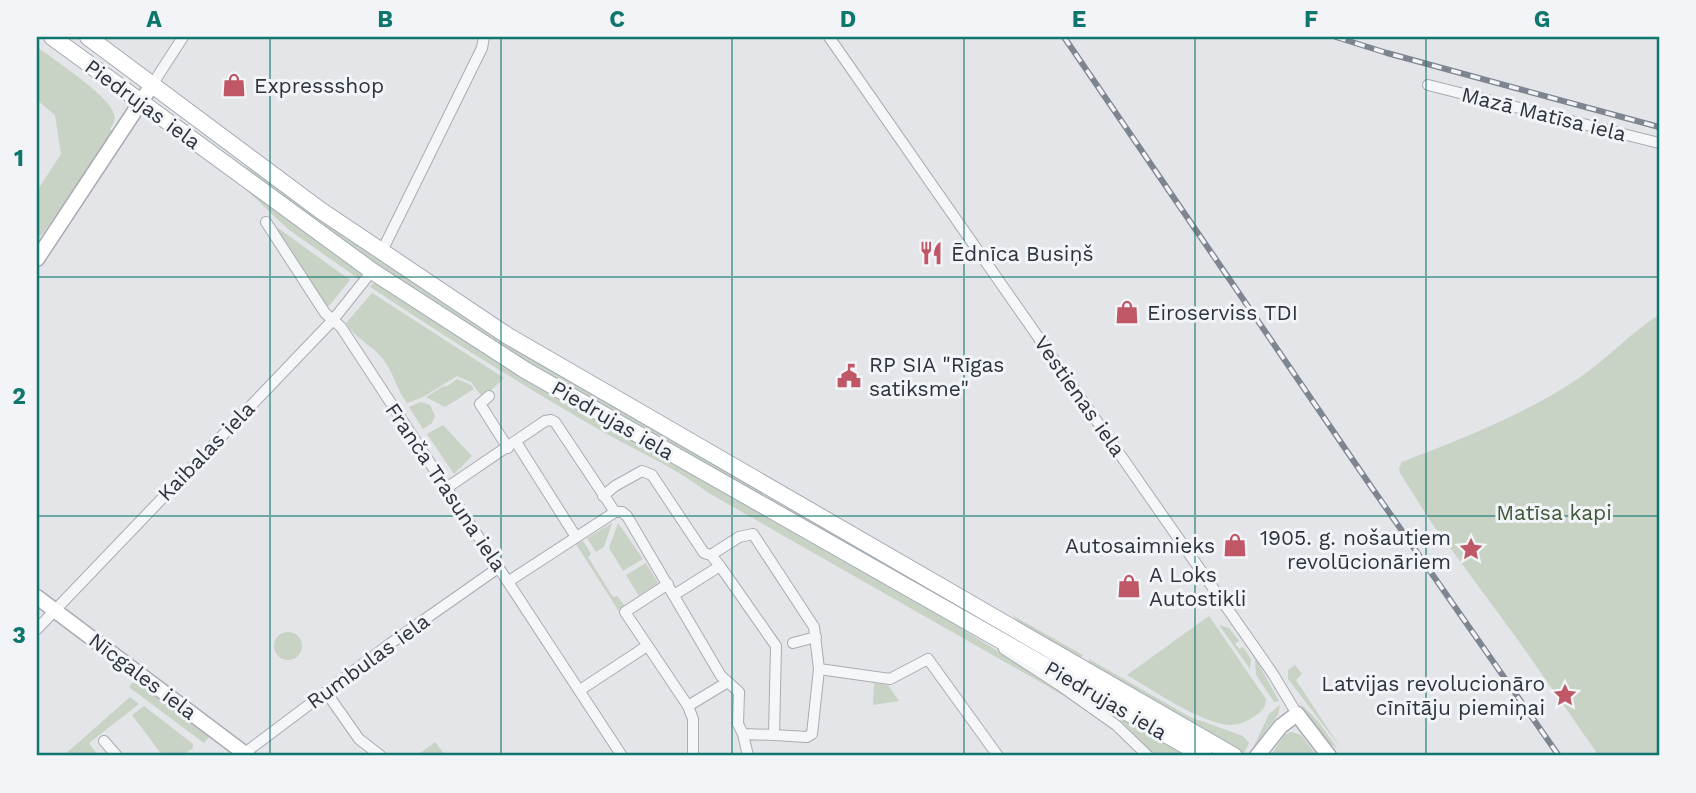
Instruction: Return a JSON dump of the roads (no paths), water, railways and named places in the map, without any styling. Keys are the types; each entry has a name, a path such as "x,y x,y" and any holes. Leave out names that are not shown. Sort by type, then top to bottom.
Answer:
{"main road":[{"name":"Piedrujas iela","path":"52,37 372,271 524,370 1204,756"},
{"name":"Piedrujas iela","path":"88,37 381,253 508,336 1234,756"}],"street":[{"path":"37,259 183,37"},
{"path":"381,253 482,48 484,37"},
{"name":"Vestienas iela","path":"829,37 1266,663 1297,714 1329,756"},
{"name":"Mazā Matīsa iela","path":"1429,85 1659,144"},
{"name":"Franča Trasuna iela","path":"266,222 325,313 341,327 622,756"},
{"name":"Kaibalas iela","path":"37,629 333,320 372,271"},
{"path":"488,396 480,404 576,537"},
{"path":"445,489 526,433 551,420 555,422 615,512"},
{"path":"603,496 642,471 652,475 704,553 712,555 785,645 774,735"},
{"path":"509,581 615,512 622,512 627,516 726,683 739,692 738,724 748,756"},
{"path":"712,555 739,537 753,534 814,627 816,637 819,669 812,734 807,737 743,734"},
{"path":"674,595 720,566"},
{"name":"Rumbulas iela","path":"244,755 326,692 498,568"},
{"path":"668,584 625,612 688,706 693,719 693,756"},
{"name":"Nīcgales iela","path":"37,597 244,755"},
{"path":"979,629 1010,654 1116,725 1148,756"},
{"path":"785,645 816,637"},
{"path":"580,690 646,646"},
{"path":"819,669 890,680 928,659 998,756"},
{"path":"688,706 726,683"},
{"path":"326,692 359,739 381,756"},
{"path":"1257,756 1281,726 1297,714"},
{"path":"104,741 117,756"}],"railway":[{"path":"1064,37 1559,756"},
{"path":"1336,37 1659,127"}],"place":[{"name":"Expressshop","path":"234,85"},
{"name":"Ēdnīca Busiņš","path":"931,253"},
{"name":"Eiroserviss TDI","path":"1127,312"},
{"name":"RP SIA \"Rīgas satiksme\"","path":"849,376"},
{"name":"Autosaimnieks","path":"1235,545"},
{"name":"1905. g. nošautiem revolūcionāriem","path":"1471,549"},
{"name":"A Loks Autostikli","path":"1129,586"},
{"name":"Latvijas revolucionāro cīnītāju piemiņai","path":"1565,695"}],"park label":[{"name":"Matīsa kapi","path":"1554,512"}]}
